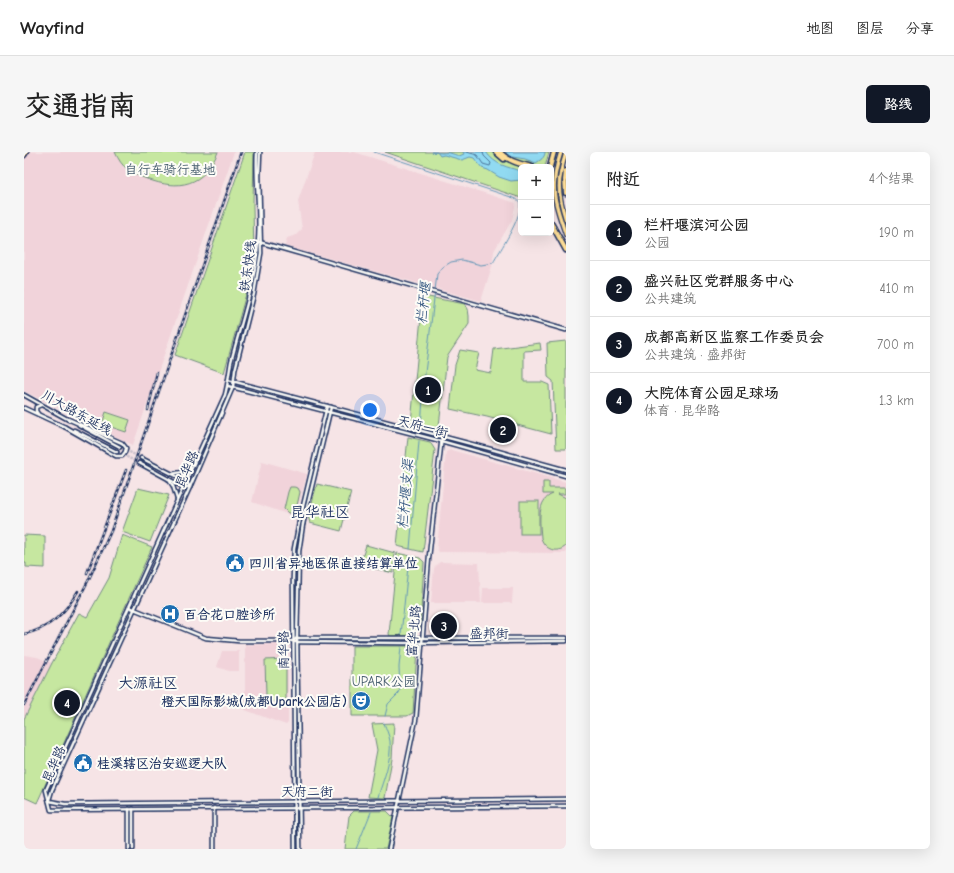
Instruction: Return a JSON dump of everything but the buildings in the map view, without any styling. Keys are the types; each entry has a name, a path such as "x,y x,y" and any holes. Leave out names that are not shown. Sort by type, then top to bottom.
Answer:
{"highway":[{"path":"496,152 506,161 518,165"},
{"path":"500,152 509,160 522,164"},
{"path":"551,164 554,152"},
{"path":"561,152 555,173 554,196 556,208 566,235"},
{"path":"566,153 558,183 560,199 566,220"},
{"path":"548,164 552,158"},
{"path":"566,171 566,194"},
{"path":"554,228 566,250"}],"main road":[{"name":"铁东快线","path":"234,381 236,363 258,273 260,243 259,152"},
{"name":"铁东快线","path":"228,380 231,363 253,280 260,243"},
{"path":"260,243 566,330"},
{"name":"天府一街","path":"228,380 566,470"},
{"name":"昆华路","path":"49,801 46,790 225,395 228,380"},
{"name":"昆华路","path":"49,801 52,790 190,487 234,381"},
{"name":"天府一街","path":"228,386 233,386 441,441 566,476"},
{"name":"川大路东延线","path":"24,395 120,447"},
{"path":"40,415 36,411 36,407 40,405 43,406"},
{"name":"南华路","path":"295,849 293,641 294,549 327,406"},
{"name":"南华路","path":"300,849 297,642 298,551 331,407"},
{"name":"川大路东延线","path":"24,408 87,436 117,452"},
{"path":"65,427 116,456 122,456 125,452 126,448 122,443 68,419"},
{"name":"富华北路","path":"388,849 416,720 422,638 442,436"},
{"path":"141,458 186,481 190,487"},
{"path":"139,463 183,487 190,487"},
{"path":"172,474 187,471 192,467"},
{"path":"169,480 176,495 177,501"},
{"name":"盛邦街","path":"129,608 206,638 239,641 422,643 566,641"},
{"path":"293,641 297,638"},
{"name":"盛邦街","path":"297,638 566,638"},
{"name":"天府二街","path":"566,799 65,804 49,801 51,810 566,806"},
{"path":"214,808 214,849"},
{"path":"129,809 129,849"},
{"path":"133,809 133,849"}],"shaded area":[{"path":"29,152 115,152 124,168 134,174 169,186 190,183 213,164 218,152 234,152 133,445 24,391 24,161"},
{"path":"315,152 354,152 516,203 512,220 494,251 492,266 481,301 285,246 287,238 296,235 302,229 298,201"},
{"path":"451,450 566,482 566,553 439,552 437,549 446,452"},
{"path":"262,461 307,474 297,511 290,515 252,502"},
{"path":"440,562 479,563 481,603 431,603 434,568"},
{"path":"483,588 513,588 512,603 482,603"},
{"path":"283,644 288,647 288,723 286,725 245,710 245,645"},
{"path":"222,651 239,651 239,671 229,671 217,667"},
{"path":"24,655 37,657 52,663 24,719"}],"green space":[{"name":"自行车骑行基地","path":"115,152 218,152 206,172 198,179 180,185 170,185 147,179 127,169"},
{"path":"245,152 254,152 254,260 224,373 175,355"},
{"path":"385,152 549,152 546,164 518,164 518,197"},
{"path":"423,296 465,304 468,309 469,316 469,324 447,357 439,426 431,429 411,423"},
{"path":"566,341 566,449 556,449 553,381 548,377 547,343"},
{"path":"540,343 541,350 524,351 524,382 542,382 549,385 551,434 450,409 455,365 460,350 479,353 475,370 491,373 494,349"},
{"path":"106,412 130,420 126,432 102,424"},
{"path":"408,437 430,442 435,450 423,552 397,546"},
{"path":"543,482 549,482 549,488 565,488 565,494 558,494 566,498 566,546 559,550 552,550 548,548 541,538 541,507 544,501 553,494 543,494"},
{"path":"317,484 351,492 341,531 310,523 308,517"},
{"path":"290,487 298,488 300,492 296,510 288,513 284,509"},
{"path":"138,488 169,495 150,542 122,532"},
{"path":"520,501 539,501 539,534 520,534"},
{"path":"24,535 45,536 45,568 26,567 26,563 24,563"},
{"path":"122,535 152,547 37,803 24,797 24,719 79,613 87,617 109,578"},
{"path":"366,545 395,553 393,573 360,565"},
{"path":"397,553 420,558 424,562 420,628 412,636 390,636 389,634"},
{"name":"UPARK公园","path":"352,646 413,646 417,649 413,713 407,716 352,716"},
{"path":"286,659 286,701 271,702 266,695 265,660"},
{"path":"394,723 392,759 385,798 368,797 377,750 372,724"},
{"path":"354,811 387,811 393,817 386,849 345,849 349,816"}],"water":[{"path":"463,152 486,152 497,163 518,170 518,180 511,181 499,177 482,168 474,158 470,157 462,160 444,155 440,156 437,153 449,153 459,156 464,154"},
{"path":"506,152 545,152 545,154 541,160 536,163 525,159 507,156"}],"waterway":[{"name":"栏杆堰","path":"374,152 514,198 518,200 520,204 514,226 493,263 481,265 462,260 451,262 443,267 437,274 425,373 421,425"},
{"name":"栏杆堰支渠","path":"410,549 419,441"},
{"name":"栏杆堰","path":"401,635 409,557"},
{"name":"栏杆堰","path":"385,716 388,704 399,693 400,689 399,667 401,647"},
{"name":"栏杆堰","path":"378,797 387,770 390,755 390,739 384,723"},
{"name":"栏杆堰","path":"356,849 371,812"}],"tunnel":[{"path":"120,447 141,458"},
{"path":"117,452 139,463"}],"railway":[{"path":"24,705 88,581 111,531 241,152"},
{"path":"148,410 157,372"},
{"path":"87,573 126,470"},
{"path":"24,634 42,628 56,619 68,606 78,591"}],"place":[{"name":"栏杆堰滨河公园","path":"428,390"},
{"name":"盛兴社区党群服务中心","path":"503,430"},
{"name":"四川省异地医保直接结算单位","path":"235,563"},
{"name":"百合花口腔诊所","path":"170,614"},
{"name":"成都高新区监察工作委员会","path":"444,626"},
{"name":"橙天国际影城(成都Upark公园店)","path":"361,701"},
{"name":"大院体育公园足球场","path":"67,703"},
{"name":"桂溪辖区治安巡逻大队","path":"83,763"}],"district":[{"name":"昆华社区","path":"320,512"},
{"name":"大源社区","path":"148,683"}]}
